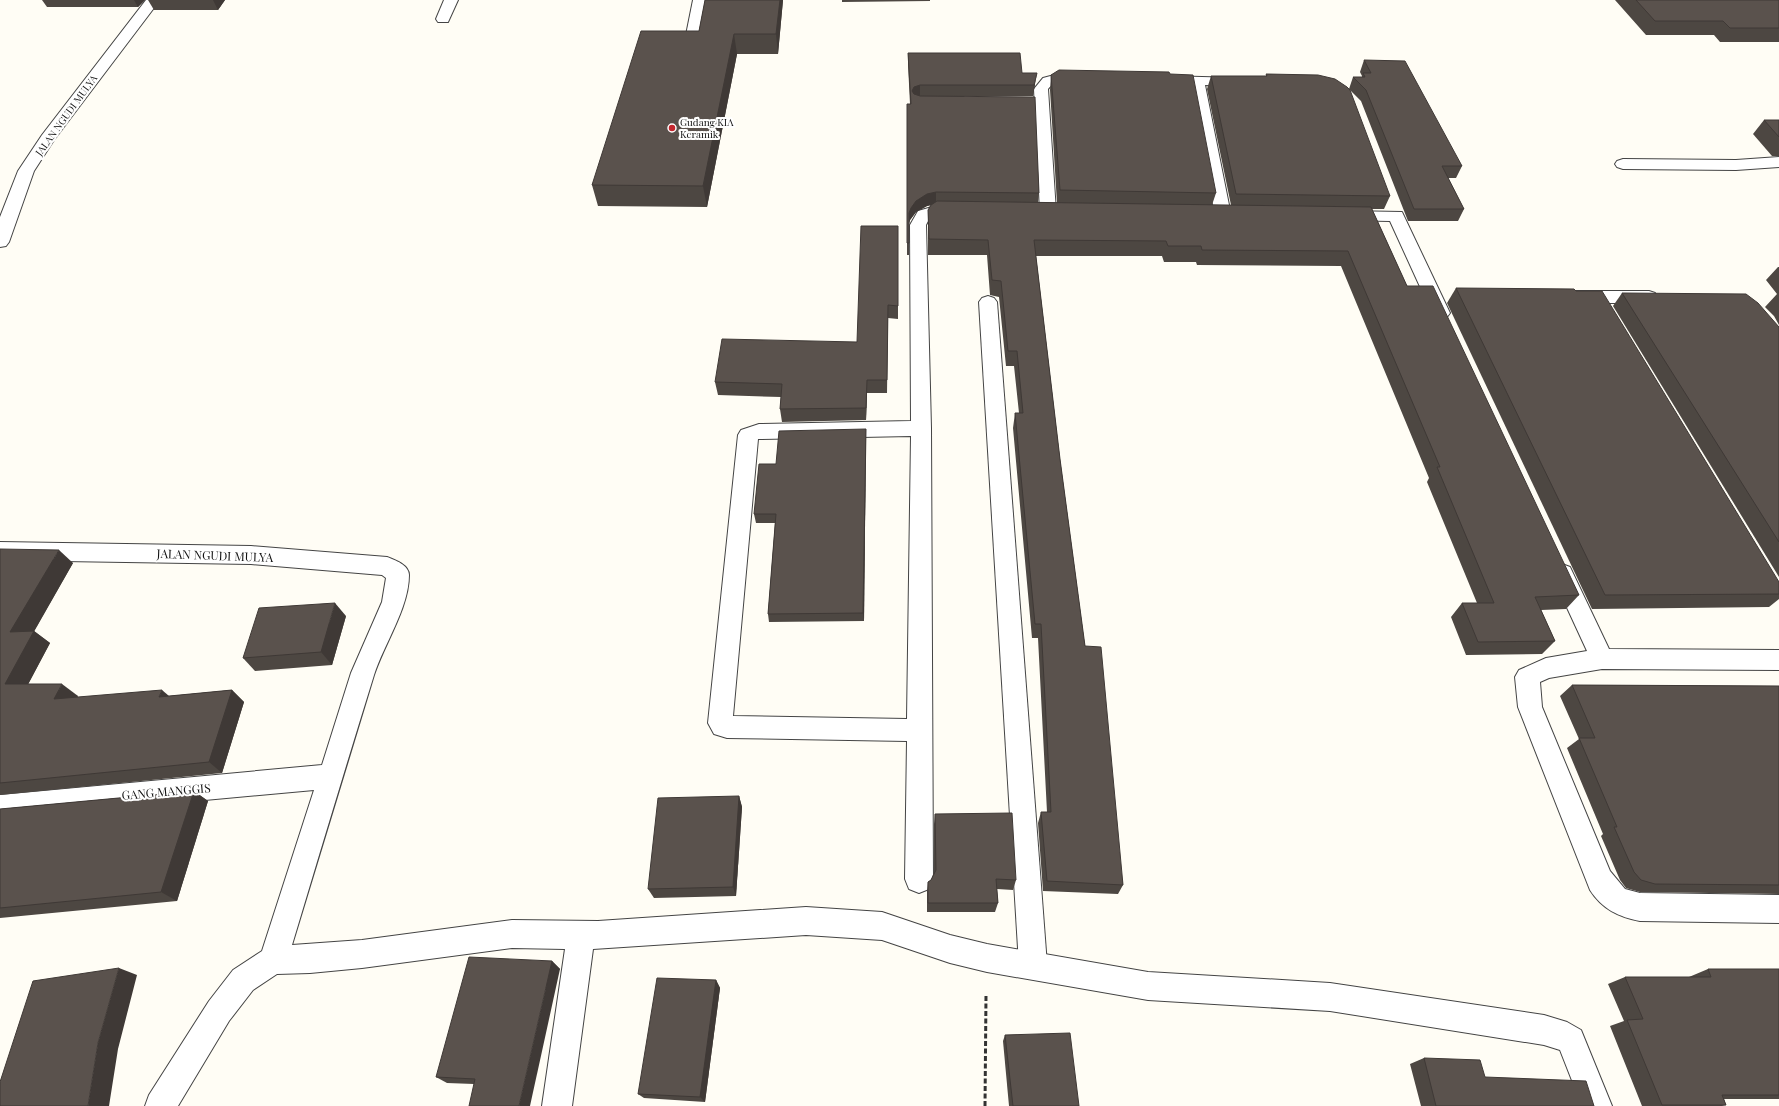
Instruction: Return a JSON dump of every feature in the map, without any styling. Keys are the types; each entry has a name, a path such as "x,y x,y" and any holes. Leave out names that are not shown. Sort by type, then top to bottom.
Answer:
{"street":[{"name":"JALAN NGUDI MULYA","path":"0,242 17,192 35,158 81,92 153,0"},
{"path":"443,19 451,0"},
{"path":"692,40 700,0"},
{"path":"1048,212 1040,103 1041,89 1044,83 1052,78 1096,79"},
{"path":"1150,80 1251,82"},
{"path":"1198,81 1222,215"},
{"path":"1025,103 1040,103"},
{"path":"1623,164 1736,165 1779,162"},
{"path":"1325,216 1393,209 1440,295 1449,330"},
{"path":"919,879 921,428 918,225 923,214 928,211 976,211"},
{"path":"1557,297 1663,297"},
{"path":"1596,297 1608,318"},
{"path":"988,302 1033,965"},
{"path":"920,730 727,727 722,726 720,723 748,435 759,431 921,428"},
{"name":"JALAN NGUDI MULYA","path":"0,551 251,555 387,566 398,574 393,602 363,673 331,776"},
{"path":"1555,559 1602,659"},
{"path":"1779,660 1602,659 1546,668 1528,677 1530,707 1602,886 1614,899 1627,906 1779,909"},
{"path":"273,960 331,776"},
{"name":"GANG MANGGIS","path":"0,807 331,776"},
{"path":"160,1106 219,1011 243,980 273,960 310,960 512,934 598,935 806,921 882,926 950,949 987,958 1148,986 1330,997 1544,1030 1567,1037 1571,1040 1597,1106"},
{"path":"557,1106 580,934"}],"path":[{"path":"985,1106 987,958"}],"building":[{"name":"Gudang KIA Keramik","path":"705,0 780,0 776,34 734,34 703,186 592,185 641,31 699,31"},
{"path":"1636,0 1779,0 1779,28 1730,28 1723,21 1655,21"},
{"path":"908,53 1020,53 1022,73 1037,73 1034,85 920,85 914,87 912,91 914,94 920,96 1035,97 1039,193 936,192 927,194 916,201 911,208 909,213 909,243 907,243 907,104 911,104"},
{"path":"1364,60 1405,61 1462,166 1442,166 1464,209 1414,209 1366,90 1353,77 1365,77 1363,73 1371,73"},
{"path":"1059,70 1169,72 1170,74 1193,75 1216,193 1060,190 1051,75"},
{"path":"1266,74 1318,75 1335,79 1347,87 1350,90 1390,196 1236,194 1211,76 1267,76"},
{"path":"1764,120 1779,120 1779,137"},
{"path":"937,201 1371,207 1407,286 1433,286 1579,595 1535,597 1555,641 1478,642 1462,603 1494,603 1437,467 1440,467 1348,251 1202,250 1201,246 1168,246 1166,241 1034,240 1060,459 1085,646 1101,647 1123,885 1047,881 1041,812 1051,812 1041,624 1035,624 1015,413 1023,413 1017,351 1008,351 1001,281 992,280 988,240 929,239 928,210 931,205"},
{"path":"861,226 898,226 898,306 888,305 887,380 867,380 866,408 780,409 782,384 715,382 722,339 857,342"},
{"path":"1456,288 1574,289 1576,291 1602,291 1779,582 1779,594 1605,595"},
{"path":"1622,293 1746,294 1758,303 1779,327 1779,542"},
{"path":"866,429 863,613 768,614 776,514 754,514 759,464 776,464 779,431"},
{"path":"0,549 59,550 10,632 34,631 5,684 62,684 54,699 162,690 159,697 232,690 209,762 0,783"},
{"path":"335,603 321,652 243,658 259,608"},
{"path":"1572,685 1779,686 1779,885 1655,884 1641,880 1634,872 1614,827 1617,827 1579,738 1595,738"},
{"path":"194,791 161,892 0,908 0,809"},
{"path":"739,796 733,887 648,889 658,798"},
{"path":"1012,813 1016,880 996,879 998,903 928,903 928,882 931,880 936,870 935,814"},
{"path":"469,957 552,961 519,1106 469,1106 475,1079 436,1077"},
{"path":"119,968 98,1043 88,1106 0,1106 0,1082 33,981"},
{"path":"1708,969 1779,969 1779,1095 1722,1095 1726,1105 1662,1105 1627,1020 1643,1019 1625,977 1711,977"},
{"path":"657,978 716,980 700,1097 638,1094"},
{"path":"1070,1033 1079,1106 1013,1106 1005,1035"},
{"path":"1424,1058 1480,1060 1485,1077 1586,1081 1594,1106 1436,1106"}],"place":[{"name":"Gudang KIA Keramik","path":"672,128"}]}
